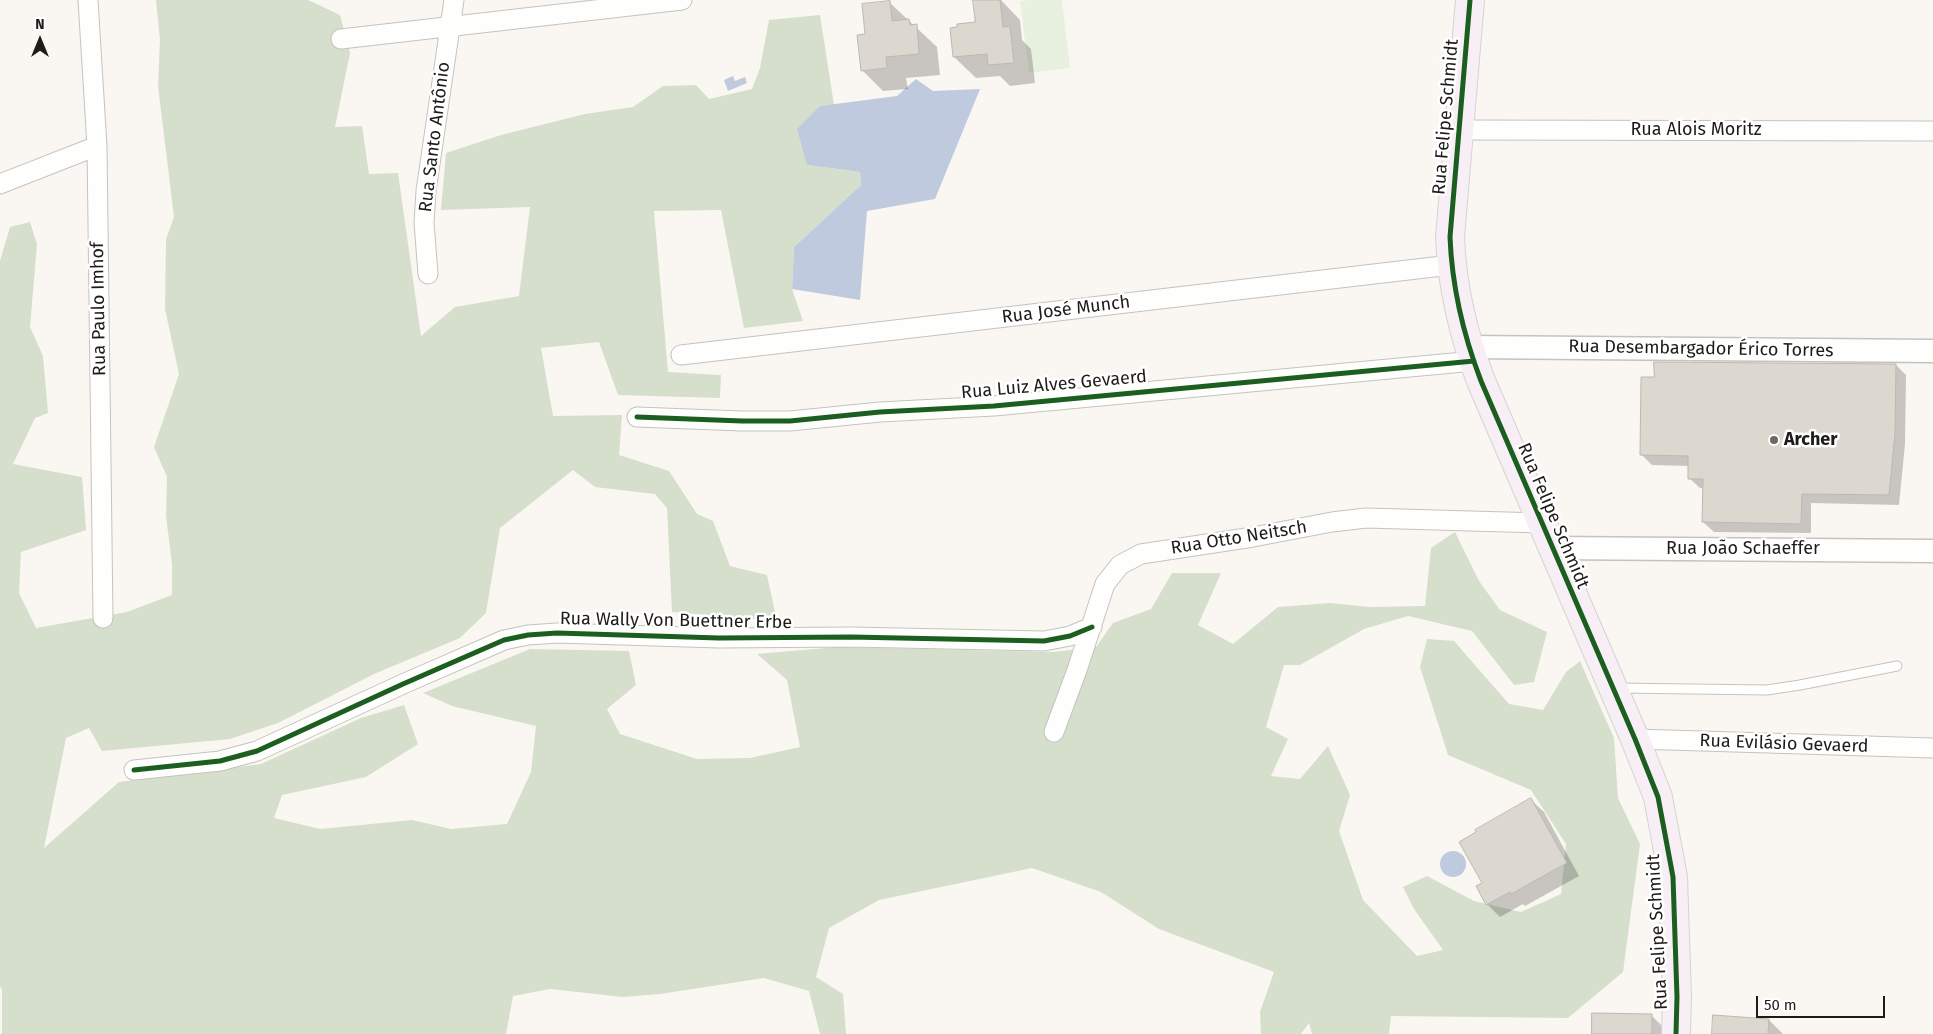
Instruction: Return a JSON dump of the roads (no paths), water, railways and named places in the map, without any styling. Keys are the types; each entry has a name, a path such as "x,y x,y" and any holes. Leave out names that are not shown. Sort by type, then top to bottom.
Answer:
{"main road":[{"name":"Rua Felipe Schmidt","path":"1470,0 1450,237 1455,293 1471,354 1541,523 1614,688 1658,797 1673,877 1677,997 1676,1034"}],"street":[{"name":"Rua Paulo Imhof","path":"88,0 97,146 103,618"},
{"name":"Rua Santo Antônio","path":"428,274 424,223 426,191 454,0"},
{"path":"341,39 682,0"},
{"name":"Rua Alois Moritz","path":"1459,130 1933,131"},
{"path":"0,184 97,146"},
{"name":"Rua José Munch","path":"681,355 1451,265"},
{"name":"Rua Desembargador Érico Torres","path":"1471,354 1933,351"},
{"name":"Rua Luiz Alves Gevaerd","path":"637,416 742,421 790,421 890,411 994,406 1471,354"},
{"name":"Rua Otto Neitsch","path":"1054,732 1105,584 1120,564 1141,554 1366,518 1541,523"},
{"name":"Rua João Schaeffer","path":"1552,548 1933,551"},
{"name":"Rua Wally Von Buettner Erbe","path":"134,770 220,761 257,751 504,640 528,635 557,632 720,638 851,637 1044,641 1070,636 1092,626"},
{"name":"Rua Evilásio Gevaerd","path":"1635,739 1933,748"}],"lane":[{"path":"1614,688 1775,689 1897,666"}],"water":[{"path":"733,76 735,81 745,77 747,83 728,91 724,80"},
{"path":"916,79 933,91 980,89 935,199 867,211 860,300 792,289 794,247 861,185 860,172 807,165 797,129 820,106 897,96"},
{"path":"1453,851 1462,855 1466,864 1462,873 1453,877 1444,873 1440,864 1444,855"}],"place":[{"name":"Archer","path":"1774,440"}]}
